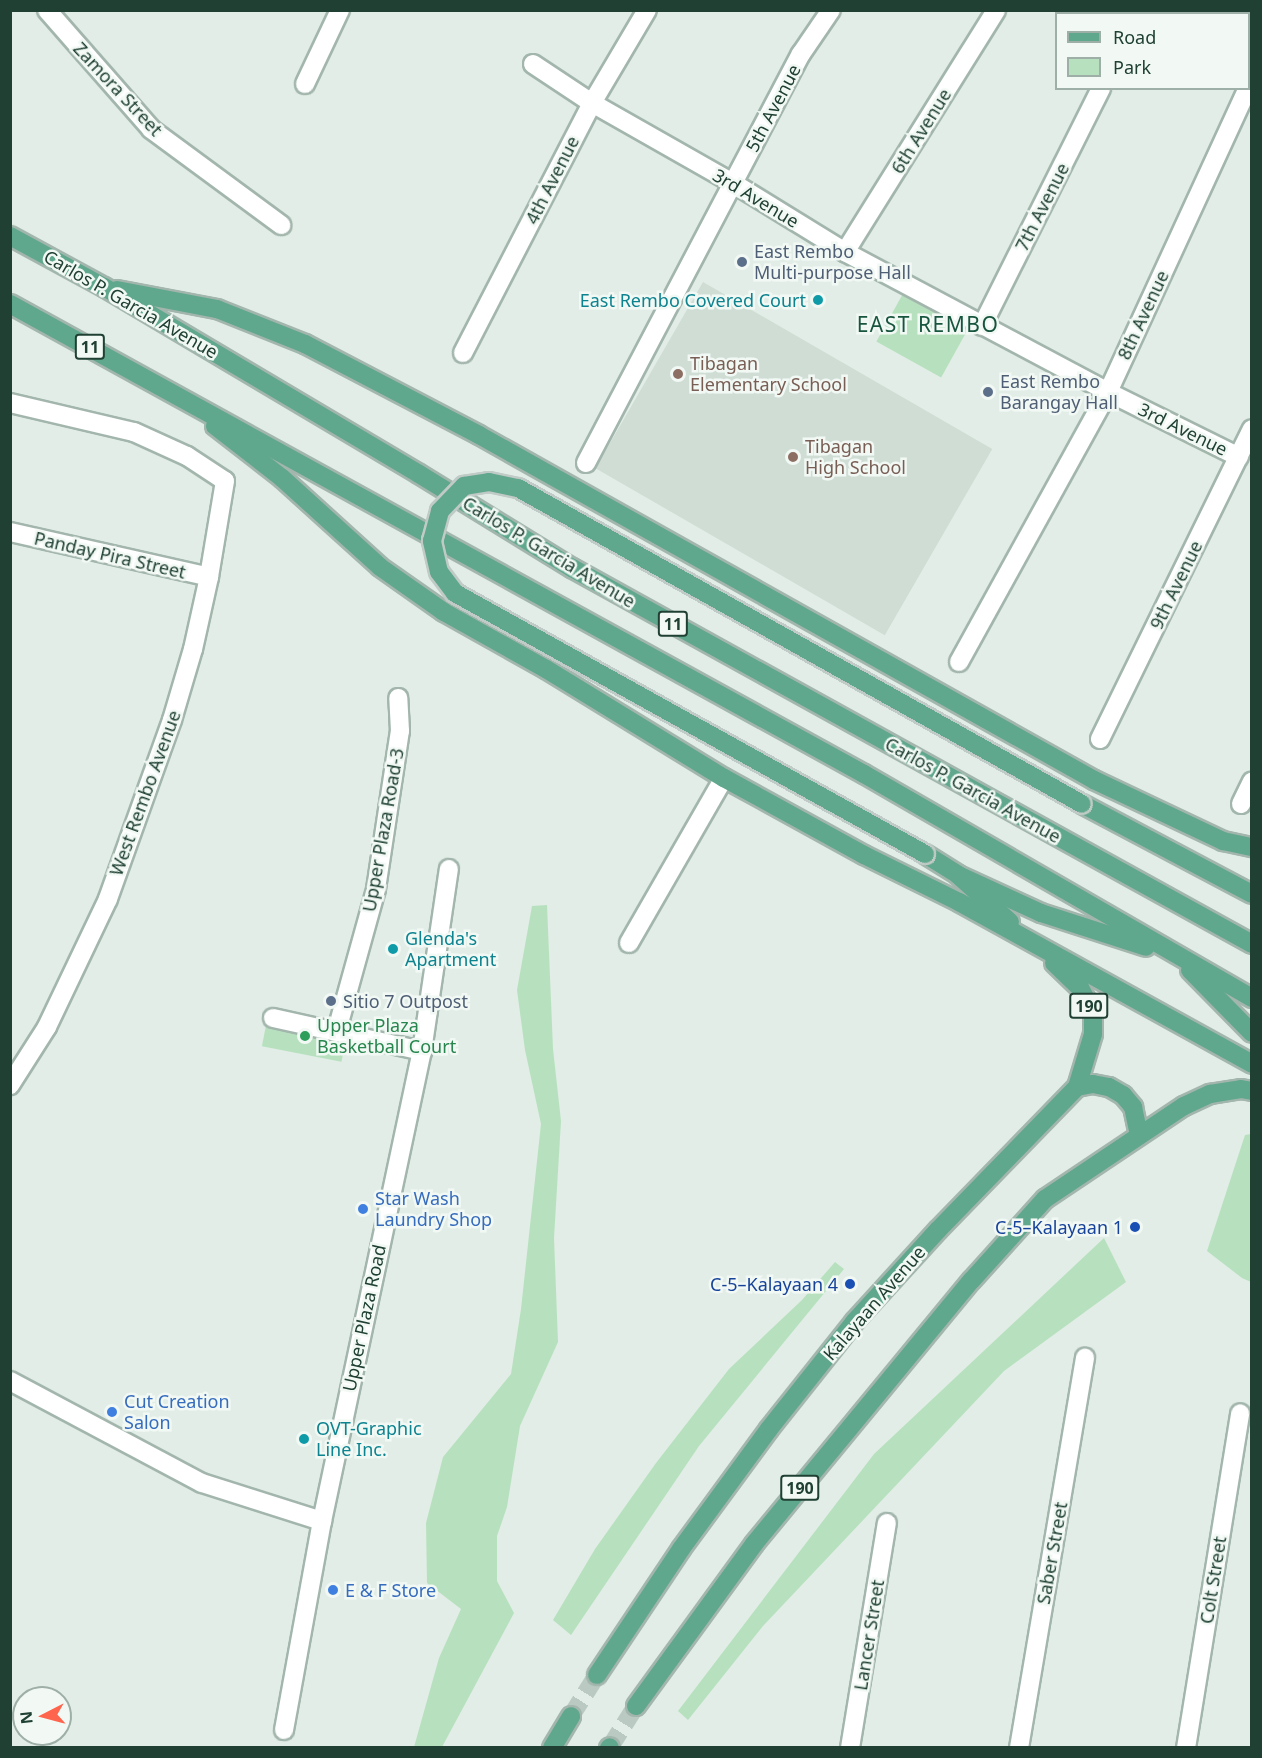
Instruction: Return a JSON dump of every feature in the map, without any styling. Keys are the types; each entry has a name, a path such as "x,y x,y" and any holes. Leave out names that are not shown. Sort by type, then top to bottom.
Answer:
{"main road":[{"path":"1201,10 1206,12"},
{"name":"Carlos P. Garcia Avenue","path":"10,236 104,287 582,574 1251,944"},
{"path":"104,287 217,309 305,344 479,435 1094,780 1222,841 1251,847"},
{"name":"11","path":"10,304 854,769 1251,998"},
{"path":"169,390 282,478 380,567 444,612 546,669 724,778 1034,944 1251,1064"},
{"path":"1251,894 1082,804 518,488 489,482 464,486 440,511 432,541 439,572 455,593 925,854 958,875 1041,913 1178,957 1251,1033"},
{"path":"958,875 1034,944"},
{"path":"1227,881 1251,884"},
{"name":"Kalayaan Avenue","path":"597,1675 670,1566 748,1457 854,1322 938,1230 1077,1087 1092,1034 1093,1013 1080,988 1034,944"},
{"path":"1077,1087 1093,1084 1109,1087 1123,1095 1133,1107 1139,1135"},
{"name":"190","path":"636,1706 754,1544 972,1280 1045,1199 1184,1107 1210,1094 1241,1089 1251,1090"},
{"path":"552,1748 571,1716"}],"street":[{"name":"Zamora Street","path":"46,10 151,129 281,225"},
{"path":"305,84 340,10"},
{"name":"4th Avenue","path":"463,353 592,103 647,10"},
{"name":"5th Avenue","path":"586,463 801,54 831,10"},
{"name":"6th Avenue","path":"845,252 996,10"},
{"name":"3rd Avenue","path":"533,64 592,103 733,183 845,252 1108,392 1239,457"},
{"name":"7th Avenue","path":"982,326 1100,90"},
{"name":"8th Avenue","path":"959,662 1108,392 1247,90"},
{"name":"West Rembo Avenue","path":"10,403 134,432 187,456 225,481 209,577 193,649 172,720 108,899 48,1027 10,1085"},
{"name":"9th Avenue","path":"1100,739 1251,429"},
{"name":"Panday Pira Street","path":"10,532 209,577"},
{"name":"Upper Plaza Road-3","path":"337,1030 376,889 400,732 398,698"},
{"path":"629,943 724,778"},
{"path":"1241,804 1251,781"},
{"name":"Upper Plaza Road","path":"284,1730 322,1521 422,1051 449,870"},
{"path":"273,1017 422,1051"},
{"name":"Saber Street","path":"1019,1748 1085,1358"},
{"path":"10,1381 202,1483 322,1521"},
{"name":"Colt Street","path":"1186,1748 1240,1413"},
{"name":"Lancer Street","path":"850,1748 887,1523"}],"shaded area":[{"name":"Tibagan High School","path":"703,282 992,449 885,635 596,468"}],"green space":[{"path":"905,290 970,326 941,377 876,342"},
{"path":"547,905 553,1049 561,1121 554,1238 558,1342 520,1426 507,1507 497,1536 497,1581 514,1613 442,1747 414,1747 439,1658 461,1609 427,1583 426,1523 443,1457 511,1374 521,1309 541,1124 525,1050 517,990 532,906"},
{"name":"Upper Plaza Basketball Court","path":"269,1010 349,1025 341,1062 262,1046"},
{"path":"1252,1134 1251,1282 1242,1278 1207,1251 1245,1135"},
{"path":"1104,1238 1126,1282 1004,1371 763,1626 688,1720 678,1711 874,1454"},
{"path":"835,1262 844,1269 699,1446 571,1635 553,1620 595,1549 656,1463 729,1369 802,1300"}],"tunnel":[{"path":"571,1716 597,1675"},
{"path":"610,1747 636,1706"}],"place":[{"name":"East Rembo Multi-purpose Hall","path":"742,262"},
{"name":"East Rembo Covered Court","path":"818,300"},
{"name":"Tibagan Elementary School","path":"678,374"},
{"name":"East Rembo Barangay Hall","path":"988,392"},
{"name":"Tibagan High School","path":"793,457"},
{"name":"Glenda's Apartment","path":"393,949"},
{"name":"Sitio 7 Outpost","path":"331,1001"},
{"name":"Upper Plaza Basketball Court","path":"305,1036"},
{"name":"Star Wash Laundry Shop","path":"363,1209"},
{"name":"C-5–Kalayaan 1","path":"1135,1227"},
{"name":"C-5–Kalayaan 4","path":"850,1284"},
{"name":"Cut Creation Salon","path":"112,1412"},
{"name":"OVT-Graphic Line Inc.","path":"304,1439"},
{"name":"E & F Store","path":"333,1590"}],"district":[{"name":"EAST REMBO","path":"928,324"}]}
